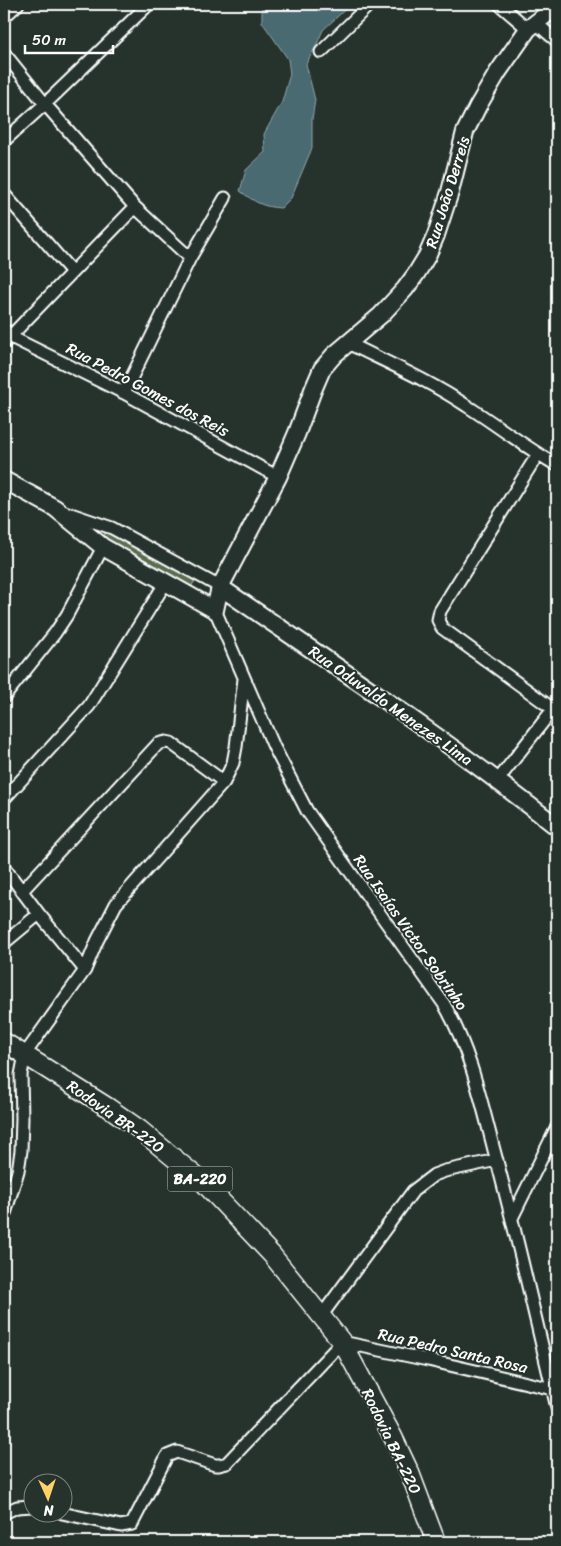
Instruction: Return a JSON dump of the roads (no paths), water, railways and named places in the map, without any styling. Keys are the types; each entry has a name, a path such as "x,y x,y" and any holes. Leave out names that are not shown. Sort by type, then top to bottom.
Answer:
{"main road":[{"name":"BA-220","path":"4,1042 25,1054"},
{"name":"Rodovia BR-220","path":"25,1054 139,1129 203,1182 257,1238 342,1342"},
{"name":"Rodovia BA-220","path":"342,1342 393,1437 436,1542"}],"street":[{"path":"4,17 18,4"},
{"path":"4,141 148,4"},
{"path":"321,52 370,4"},
{"path":"499,4 557,41"},
{"name":"Rua João Derreis","path":"215,610 220,587 278,477 322,369 334,354 381,315 406,289 427,256 436,235 450,192 465,132 478,106 498,72 532,26 557,6"},
{"path":"4,53 45,104 135,207 190,258"},
{"path":"4,194 72,272"},
{"path":"124,392 190,258 225,198"},
{"path":"6,336 135,207"},
{"name":"Rua Pedro Gomes dos Reis","path":"6,336 124,392 278,477"},
{"path":"348,343 426,381 557,465"},
{"path":"498,780 556,708 442,628 438,620 440,611 538,454"},
{"path":"4,480 55,508 112,528 220,587"},
{"path":"55,508 103,547 215,610"},
{"path":"4,697 67,615 103,547"},
{"path":"4,799 89,706 166,582"},
{"name":"Rua Oduvaldo Menezes Lima","path":"220,587 338,667 498,780 557,826"},
{"name":"Rua Isaías Victor Sobrinho","path":"215,610 274,747 307,811 433,988 454,1022 473,1070 555,1389 557,1408"},
{"path":"4,1217 18,1171 21,1151 21,1075 25,1054 85,970 116,904 224,782 233,763 244,678"},
{"path":"22,891 158,744 171,743 224,782"},
{"path":"4,867 39,914 85,970"},
{"path":"4,943 39,914"},
{"path":"512,1218 557,1126"},
{"path":"322,1316 413,1191 434,1175 445,1170 497,1160"},
{"path":"72,1515 121,1526 132,1524 167,1456 174,1452 219,1465 226,1463 342,1342"},
{"name":"Rua Pedro Santa Rosa","path":"342,1342 555,1389"},
{"path":"4,1513 22,1507"}],"water":[{"path":"265,4 351,4 323,30 306,64 315,100 312,119 312,148 291,198 281,208 259,203 240,191 246,170 265,152 264,134 282,102 290,74 288,59 262,22 262,8"}]}
